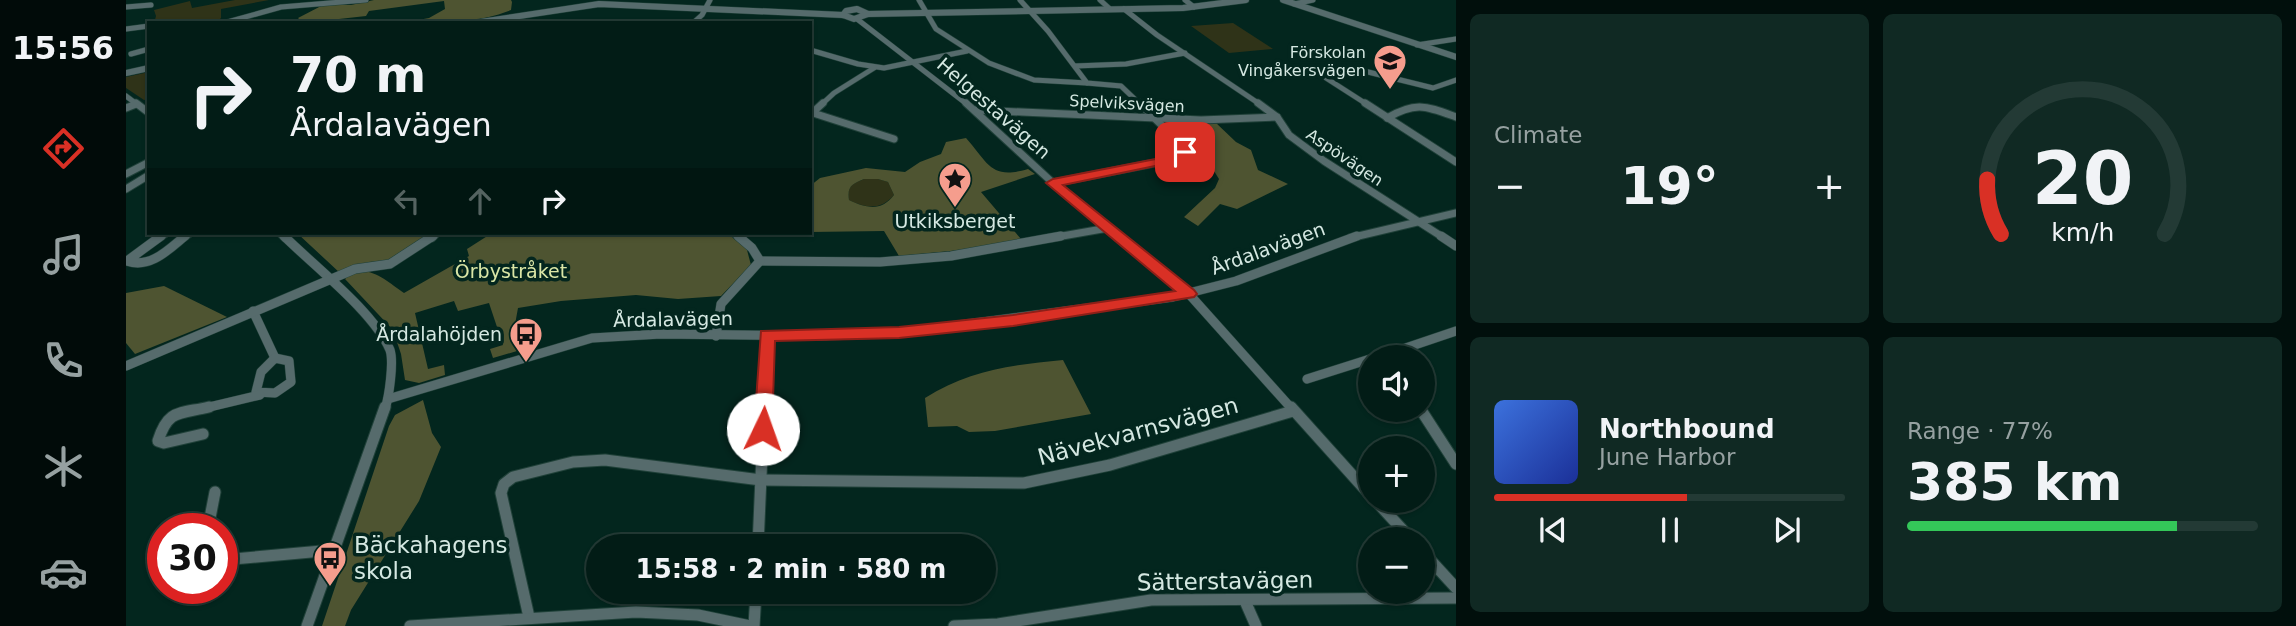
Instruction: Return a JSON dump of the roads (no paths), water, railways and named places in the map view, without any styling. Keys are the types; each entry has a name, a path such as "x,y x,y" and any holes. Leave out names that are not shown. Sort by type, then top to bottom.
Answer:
{"street":[{"path":"229,21 309,4 346,4 366,0"},
{"path":"502,21 615,0"},
{"name":"Helgestavägen","path":"853,0 857,14 975,110 1053,183 1189,294 1358,482"},
{"path":"919,0 936,29 967,51 1015,75 1034,80 1121,86 1184,146 1185,152 1180,158 1053,183"},
{"path":"1020,0 1087,83"},
{"path":"1100,0 1110,9"},
{"path":"1185,0 1194,7"},
{"path":"599,4 709,4 843,15 1194,7 1246,0"},
{"path":"1283,0 1456,57"},
{"path":"1294,4 1313,0"},
{"path":"695,21 709,4"},
{"path":"126,7 151,5"},
{"name":"Aspövägen","path":"1124,9 1277,117 1289,135 1359,185 1456,246"},
{"path":"126,29 147,26"},
{"path":"1417,45 1456,39"},
{"path":"131,54 147,50"},
{"path":"812,51 874,68"},
{"path":"812,112 834,93 874,68 967,51"},
{"path":"1075,66 1126,64 1185,53"},
{"path":"126,73 147,68"},
{"path":"1456,80 1439,88 1428,88 1360,70 1325,73 1326,78 1456,162"},
{"path":"126,96 147,112"},
{"path":"126,108 136,104"},
{"path":"1387,118 1414,104 1456,117"},
{"name":"Spelviksvägen","path":"975,110 1214,120 1277,117"},
{"path":"812,113 894,139"},
{"path":"126,174 147,163"},
{"path":"126,189 147,176"},
{"name":"Årdalavägen","path":"388,399 592,338 661,334 716,336 899,333 1013,320 1189,294 1236,281 1342,240 1456,213"},
{"path":"716,336 721,304 760,261 880,262 951,256 1108,228"},
{"path":"163,235 127,261 134,264 149,262 187,235"},
{"path":"282,235 382,332 391,353 388,399 307,626"},
{"path":"126,366 328,279 368,265 385,267 428,242 435,235"},
{"path":"736,235 752,248 760,261"},
{"path":"253,311 275,358"},
{"path":"1415,345 1456,331"},
{"path":"759,534 767,335"},
{"path":"203,434 164,443 158,441 164,422 174,415 260,394 275,393 291,382 289,361 275,358 262,367 256,386 256,392 260,394"},
{"path":"1307,379 1358,363"},
{"name":"Nävekvarnsvägen","path":"529,617 501,492 504,484 513,477 573,462 605,460 761,480 1024,482 1110,465 1293,411"},
{"path":"1429,422 1456,464"},
{"path":"211,513 215,492"},
{"path":"1388,513 1400,527"},
{"path":"238,559 333,550"},
{"path":"1435,565 1456,588"},
{"name":"Sätterstavägen","path":"954,626 998,624 1151,600 1456,598"},
{"path":"1245,601 1256,626"},
{"path":"410,626 636,612 698,615 752,626 755,604"}],"place":[{"name":"Förskolan Vingåkersvägen","path":"1390,91"},
{"name":"Utkiksberget","path":"955,209"},
{"name":"Årdalahöjden","path":"526,364"},
{"name":"Bäckahagens skola","path":"330,588"}],"park label":[{"name":"Örbystråket","path":"511,271"}]}
